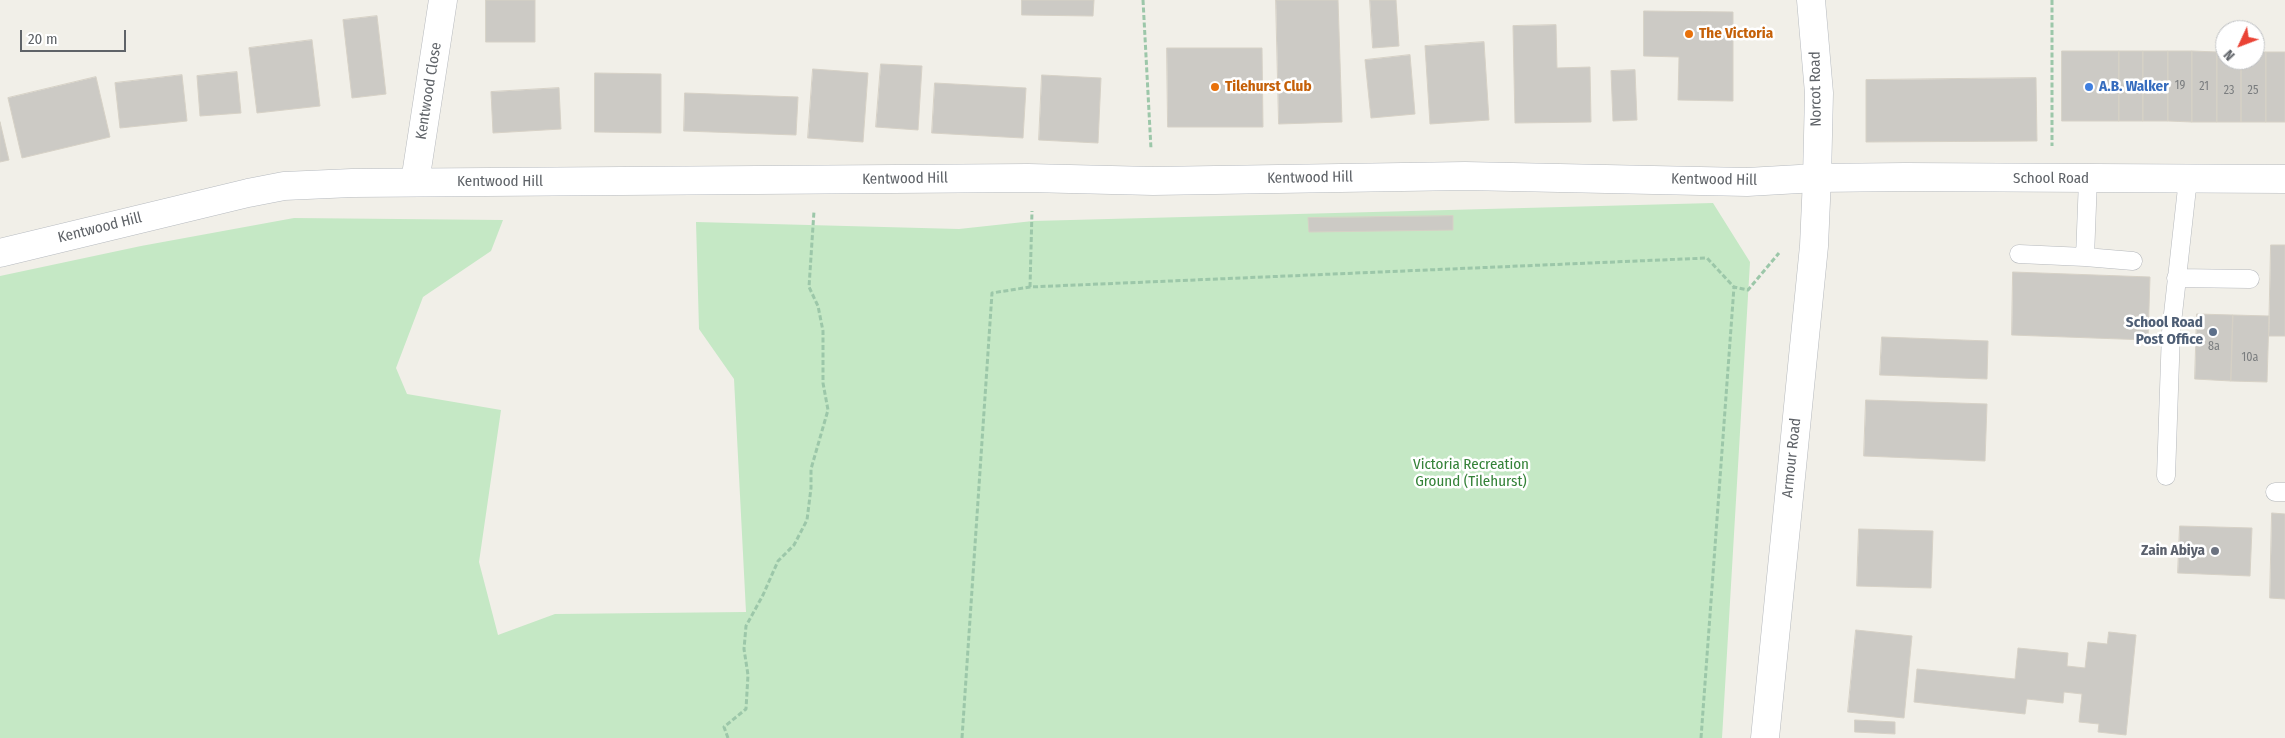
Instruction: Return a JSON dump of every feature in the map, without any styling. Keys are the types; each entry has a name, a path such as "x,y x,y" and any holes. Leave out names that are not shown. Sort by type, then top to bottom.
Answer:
{"street":[{"name":"Kentwood Close","path":"415,182 443,0"},
{"name":"Norcot Road","path":"1811,0 1819,93 1817,178"},
{"name":"Kentwood Hill","path":"0,253 208,201 284,186 415,182 1028,178 1153,181 1465,176 1747,182 1817,178"},
{"name":"School Road","path":"1817,178 2285,179"},
{"name":"Armour Road","path":"1765,738 1814,246 1817,178"}],"lane":[{"path":"2166,476 2171,332 2188,179"},
{"path":"2085,257 2088,180"},
{"path":"2019,254 2133,260"},
{"path":"2176,278 2250,279"}],"path":[{"path":"1143,0 1153,181"},
{"path":"2052,0 2052,179"},
{"path":"728,738 724,727 746,709 748,675 744,649 746,626 764,595 778,561 794,545 807,520 811,488 811,468 828,410 823,383 823,331 818,306 810,286 815,180"},
{"path":"1030,288 1033,221"},
{"path":"962,738 992,293 1030,288 1707,258 1734,287 1748,290 1783,249"},
{"path":"1701,738 1734,287"}],"green space":[{"name":"Victoria Recreation Ground (Tilehurst)","path":"1713,203 1750,262 1722,738 0,738 0,276 141,246 294,218 503,220 491,251 423,297 396,368 407,394 501,410 479,562 498,635 555,614 746,612 734,379 699,329 696,222 959,229 1033,221"}],"building":[{"path":"486,0 535,0 535,42 486,42"},
{"path":"1022,0 1094,0 1093,16 1022,15"},
{"path":"1276,0 1338,0 1342,122 1279,124"},
{"path":"1370,0 1396,0 1399,46 1373,48"},
{"name":"The Victoria","path":"1644,11 1733,12 1733,101 1678,100 1679,57 1644,56"},
{"path":"377,16 386,94 352,98 343,20"},
{"path":"1556,25 1557,68 1590,67 1591,122 1515,123 1513,26"},
{"path":"312,40 320,106 257,113 249,48"},
{"path":"1484,42 1489,120 1430,124 1425,46"},
{"name":"Tilehurst Club","path":"1167,48 1262,48 1263,127 1168,127"},
{"path":"2062,51 2119,51 2119,121 2062,121"},
{"path":"2119,51 2143,51 2143,121 2119,121"},
{"path":"2143,51 2168,51 2168,121 2143,121"},
{"path":"2168,51 2192,51 2192,122 2168,121"},
{"path":"2192,51 2215,52 2217,122 2192,122"},
{"path":"2266,52 2266,122 2241,122 2241,70 2265,70"},
{"path":"2266,52 2285,52 2285,122 2266,122"},
{"path":"1410,55 1415,114 1371,118 1365,60"},
{"path":"881,64 922,66 918,130 876,127"},
{"path":"813,69 868,73 863,142 808,138"},
{"path":"1635,70 1637,120 1613,121 1611,71"},
{"path":"2217,70 2241,70 2241,122 2217,122"},
{"path":"237,72 241,113 200,116 197,76"},
{"path":"595,73 661,74 661,133 595,132"},
{"path":"182,75 187,121 120,128 115,83"},
{"path":"1042,75 1101,78 1098,143 1039,140"},
{"path":"96,77 110,137 22,158 8,98"},
{"path":"2036,78 2037,141 1866,142 1866,80"},
{"path":"935,83 1026,88 1023,138 932,133"},
{"path":"559,88 561,129 493,133 491,92"},
{"path":"685,93 798,97 796,135 684,131"},
{"path":"0,122 9,160 0,162"},
{"path":"1453,216 1453,230 1309,232 1308,218"},
{"path":"2271,245 2285,245 2285,336 2269,336"},
{"path":"2013,272 2150,277 2148,340 2012,335"},
{"path":"2197,314 2233,315 2231,381 2195,379"},
{"path":"2233,315 2269,316 2267,382 2231,381"},
{"path":"1882,337 1988,341 1987,379 1880,375"},
{"path":"1866,400 1987,404 1985,461 1864,456"},
{"path":"2272,513 2285,514 2285,599 2270,598"},
{"name":"Zain Abiya","path":"2180,526 2252,528 2250,576 2178,573"},
{"path":"1859,529 1933,531 1931,588 1857,586"},
{"path":"1856,630 1912,636 1904,718 1848,712"},
{"path":"2109,632 2136,635 2126,735 2098,732 2099,724 2079,722 2082,694 2064,692 2063,703 2027,699 2025,714 1914,702 1917,669 2015,679 2018,648 2068,653 2067,666 2085,668 2088,642 2107,644"},
{"path":"1855,720 1895,722 1895,734 1855,732"}],"place":[{"name":"The Victoria","path":"1689,34"},
{"name":"Tilehurst Club","path":"1215,87"},
{"name":"A.B. Walker","path":"2089,87"},
{"name":"School Road Post Office","path":"2213,332"},
{"name":"Zain Abiya","path":"2215,551"}]}
